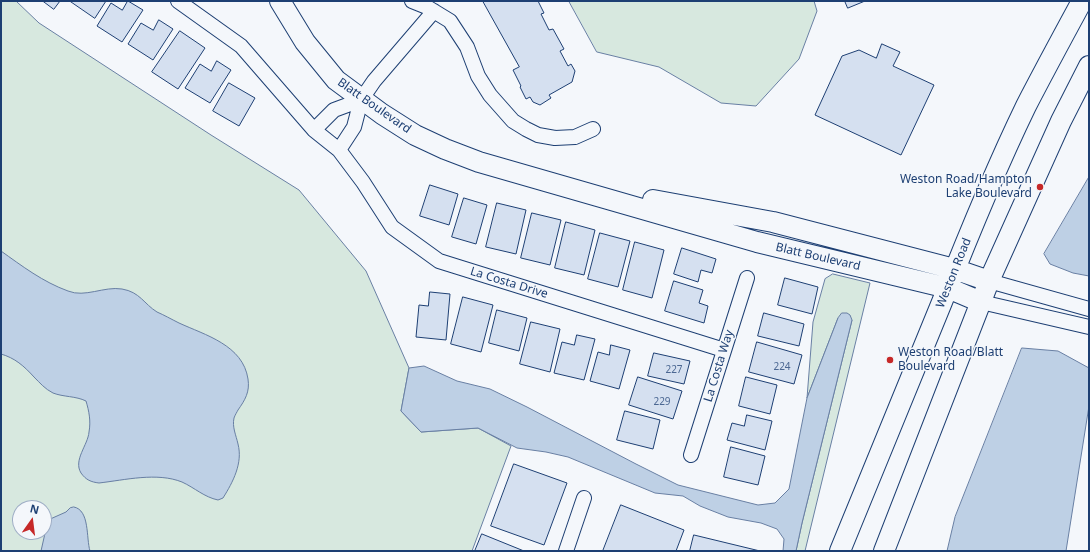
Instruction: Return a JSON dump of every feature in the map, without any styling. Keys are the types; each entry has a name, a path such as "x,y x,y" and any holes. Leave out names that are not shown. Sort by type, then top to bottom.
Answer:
{"street":[{"name":"La Costa Drive","path":"178,1 241,46 314,130 339,150 363,182 392,227 439,261 724,350"},
{"name":"Blatt Boulevard","path":"280,1 309,48 336,80 361,100 415,135 445,149 479,162 757,242 948,288 982,302 1089,327"},
{"path":"412,1 434,11 450,21 467,47 478,76 490,95 513,120 538,135 555,138 575,137 593,130"},
{"name":"Weston Road","path":"840,551 948,288 954,269 1004,155 1027,106 1082,1"},
{"path":"339,150 354,127 361,100 374,81 434,11"},
{"path":"884,551 989,281 1062,121 1089,66"},
{"path":"314,130 334,110 361,100"},
{"name":"Blatt Boulevard","path":"548,181 773,222 954,269 989,281 1089,309"},
{"name":"La Costa Way","path":"691,455 747,278"},
{"path":"566,551 584,498"}],"shaded area":[{"path":"1,1 16,1 39,23 211,135 299,190 366,271 409,368 401,411 421,432 478,428 511,446 472,551 1,551"},
{"path":"569,1 814,1 817,11 799,59 756,106 721,103 659,67 597,52"},
{"path":"833,274 870,283 805,551 796,551 852,320 838,318 807,398 813,322 825,279"}],"water":[{"path":"1089,177 1089,276 1073,273 1050,264 1044,254"},
{"path":"1,251 41,278 74,293 122,289 138,295 157,312 211,337 231,350 239,358 245,367 248,379 248,388 243,403 234,418 234,428 239,451 238,465 233,479 223,498 218,500 213,499 182,482 172,479 152,477 99,483 89,480 81,473 79,468 80,458 90,428 89,412 86,401 53,393 43,386 27,369 19,363 1,354"},
{"path":"842,313 847,313 850,315 852,320 796,551 783,551 784,539 777,529 761,523 728,517 700,506 683,496 655,493 568,457 517,448 478,428 421,432 401,411 409,368 424,366 457,381 490,389 678,485 758,505 775,503 789,489 807,398 838,318"},
{"path":"1022,348 1058,351 1089,368 1089,406 1066,551 947,551 955,517"},
{"path":"74,507 83,513 90,551 41,551 43,540 52,540 52,518 66,512 70,508"}],"building":[{"path":"43,1 60,1 54,9"},
{"path":"70,1 106,1 95,18"},
{"path":"128,1 143,10 122,42 97,26 111,3 122,10"},
{"path":"483,1 538,1 544,13 541,14 549,30 553,29 564,49 560,51 568,66 571,64 575,71 572,82 549,95 551,98 540,105 533,102 530,97 526,99 513,70 519,67"},
{"path":"845,1 865,1 848,8"},
{"path":"159,20 173,29 153,60 128,44 141,23 153,30"},
{"path":"180,31 205,48 178,89 152,72"},
{"path":"882,44 900,52 893,66 934,85 901,155 815,115 842,56 859,50 876,58"},
{"path":"217,61 231,70 210,103 185,88 200,64 211,71"},
{"path":"229,83 255,98 239,126 213,111"},
{"path":"430,185 458,194 449,225 420,216"},
{"path":"464,198 487,205 476,244 452,237"},
{"path":"497,203 526,210 516,254 486,247"},
{"path":"532,213 561,220 550,265 521,258"},
{"path":"566,222 595,230 584,275 555,268"},
{"path":"600,233 630,241 618,287 588,279"},
{"path":"635,242 664,250 652,298 623,290"},
{"path":"682,248 716,259 712,273 701,270 698,282 674,274"},
{"path":"785,278 818,287 812,314 778,305"},
{"path":"674,281 703,290 699,303 708,306 704,323 665,311"},
{"path":"430,292 450,294 446,340 416,337 419,305 428,306"},
{"path":"463,297 493,305 481,352 451,344"},
{"path":"497,310 527,318 519,351 489,343"},
{"path":"764,313 804,324 799,346 758,336"},
{"path":"531,322 560,329 550,372 520,364"},
{"path":"577,335 595,339 584,380 554,373 562,342 574,345"},
{"path":"757,342 802,355 794,384 749,372"},
{"path":"611,345 630,350 619,389 590,381 598,352 609,355"},
{"path":"654,353 690,361 684,384 648,376"},
{"path":"638,377 682,391 673,419 629,405"},
{"path":"746,377 777,385 770,414 739,406"},
{"path":"625,411 660,420 653,449 617,440"},
{"path":"747,415 772,421 765,450 727,440 732,423 744,426"},
{"path":"731,447 765,456 758,485 724,477"},
{"path":"514,464 567,483 544,545 491,526"},
{"path":"621,505 684,530 676,551 603,551"},
{"path":"482,534 524,551 475,551"},
{"path":"694,535 760,551 690,551"}],"place":[{"name":"Weston Road/Hampton Lake Boulevard","path":"1040,187"},
{"name":"Weston Road/Blatt Boulevard","path":"890,360"}]}
